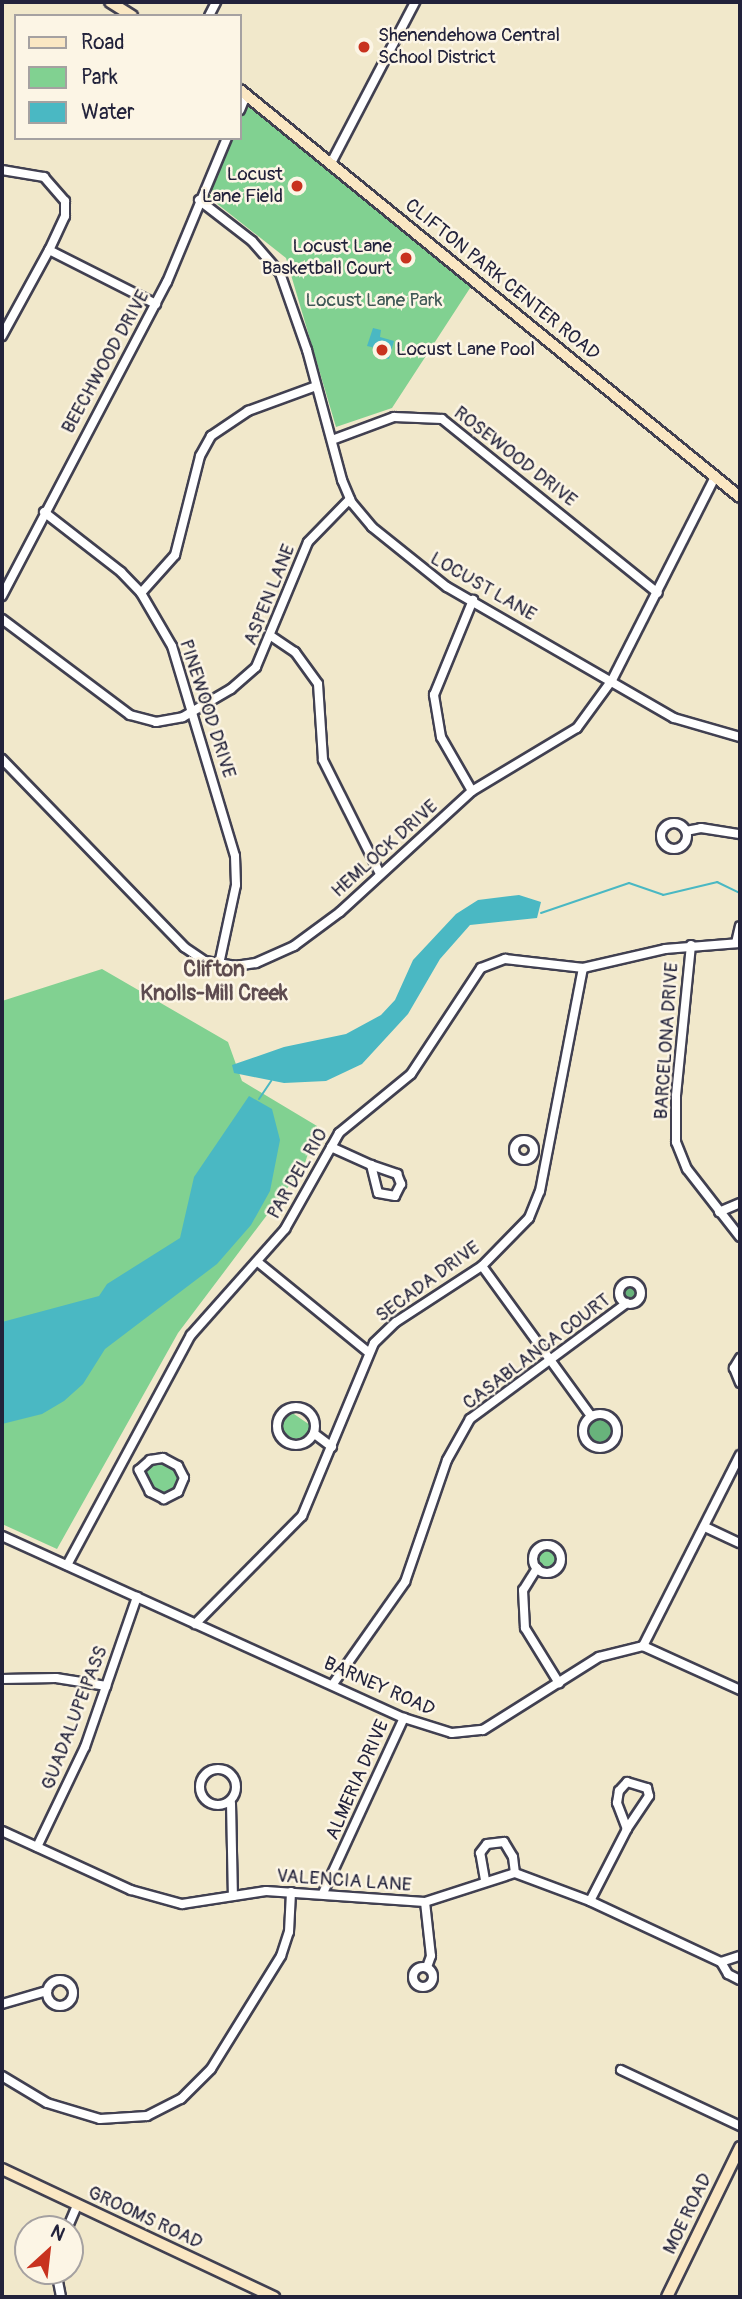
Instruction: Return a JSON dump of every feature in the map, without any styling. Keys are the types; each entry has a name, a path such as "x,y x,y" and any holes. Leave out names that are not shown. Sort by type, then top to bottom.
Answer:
{"street":[{"path":"110,2 129,14"},
{"path":"331,163 415,2"},
{"name":"CLIFTON PARK CENTER ROAD","path":"243,93 740,497"},
{"name":"BEECHWOOD DRIVE","path":"2,596 156,304 226,140"},
{"path":"2,170 44,177 65,201 65,216 3,333"},
{"name":"LOCUST LANE","path":"199,200 272,260 316,386 350,499 372,527 420,569 687,724 740,737"},
{"path":"49,250 156,304"},
{"path":"141,593 175,555 200,456 211,436 248,411 316,386"},
{"name":"ROSEWOOD DRIVE","path":"332,440 394,417 442,418 658,593"},
{"name":"HEMLOCK DRIVE","path":"2,760 184,947 219,964 246,965 294,946 380,874 472,791 577,728 612,680 715,477"},
{"name":"ASPEN LANE","path":"2,620 130,715 156,722 191,711 246,677 271,636 308,542 350,499"},
{"name":"PINEWOOD DRIVE","path":"44,512 97,551 141,593 172,646 235,856 236,885 219,964"},
{"path":"472,791 441,737 434,695 474,600"},
{"path":"271,636 295,652 317,684 323,760 380,874"},
{"path":"686,831 701,828 740,834"},
{"path":"738,943 740,926"},
{"name":"PAR DEL RIO","path":"67,1565 191,1335 259,1263 292,1218 345,1127 411,1074 481,968 505,959 583,968 691,945 738,943"},
{"name":"BARCELONA DRIVE","path":"691,945 676,1096 677,1142 687,1169 740,1237"},
{"name":"SECADA DRIVE","path":"195,1624 296,1522 312,1498 368,1352 396,1322 482,1266 528,1218 547,1156 583,968"},
{"path":"331,1147 397,1174 401,1184 395,1196 378,1193 371,1165"},
{"path":"534,1154 547,1156"},
{"path":"719,1212 740,1203"},
{"path":"259,1263 368,1352"},
{"path":"482,1266 591,1416"},
{"name":"CASABLANCA COURT","path":"333,1684 405,1582 463,1429 627,1303"},
{"path":"740,1358 734,1368 740,1383"},
{"path":"316,1435 292,1445 280,1437 276,1425 285,1409 297,1406 315,1422 316,1435 332,1447"},
{"path":"605,1414 614,1420 618,1431 611,1444 596,1447 587,1441 583,1430 591,1416 605,1414"},
{"path":"740,1455 643,1646 740,1690"},
{"path":"124,1461 139,1470 150,1492 160,1499 174,1496 184,1478 178,1465 163,1458 150,1460 139,1470"},
{"path":"705,1527 740,1543"},
{"name":"BARNEY ROAD","path":"2,1536 404,1718 452,1734 483,1730 599,1657 643,1646"},
{"path":"537,1568 523,1590 521,1608 534,1648 559,1684"},
{"name":"GUADALUPE PASS","path":"37,1847 85,1747 137,1597"},
{"path":"2,1679 56,1678 106,1686"},
{"name":"ALMERIA DRIVE","path":"323,1893 404,1718"},
{"path":"231,1803 213,1804 204,1797 201,1785 209,1772 220,1769 232,1776 233,1896"},
{"path":"590,1901 627,1829 649,1796 647,1788 635,1782 622,1787 617,1796 627,1829"},
{"name":"VALENCIA LANE","path":"2,1831 166,1903 190,1904 233,1896 291,1892 425,1902 485,1880 515,1873"},
{"path":"485,1880 480,1853 497,1840 507,1844 515,1873 590,1901 721,1962 728,1974 740,1980"},
{"path":"2,2076 47,2102 100,2119 147,2116 181,2099 211,2069 281,1956 289,1932 291,1892"},
{"path":"425,1902 431,1956 427,1967"},
{"path":"721,1962 740,1956"},
{"path":"2,2004 47,1991"},
{"path":"621,2070 740,2126"},
{"name":"MOE ROAD","path":"667,2297 740,2147"},
{"name":"GROOMS ROAD","path":"2,2169 274,2297"},
{"path":"73,2215 77,2205"}],"green space":[{"name":"Locust Lane Park","path":"247,105 472,285 392,408 336,427 286,258 206,195 231,140 242,140 242,116"},
{"path":"102,969 228,1042 242,1081 317,1126 304,1166 178,1333 57,1549 2,1524 2,1001"},
{"path":"631,1285 637,1287 637,1299 631,1301 625,1299 623,1293 625,1287"},
{"path":"291,1412 310,1425 310,1435 291,1440 282,1434 280,1426"},
{"path":"600,1416 610,1420 614,1430 610,1440 600,1444 590,1440 586,1430 590,1420"},
{"path":"162,1461 174,1466 181,1478 173,1491 162,1494 152,1487 145,1472 148,1465"},
{"path":"547,1549 554,1552 557,1559 554,1566 547,1569 540,1566 537,1559 540,1552"}],"water":[{"path":"373,328 381,330 380,337 394,341 389,359 381,357 380,349 367,346"},
{"path":"519,895 541,902 537,918 470,925 440,959 408,1014 362,1064 326,1081 284,1083 234,1073 232,1065 284,1047 346,1034 381,1015 395,1000 413,960 456,914 478,900"},
{"path":"249,1096 272,1109 280,1140 270,1191 251,1225 217,1264 105,1349 83,1384 64,1401 42,1414 2,1424 2,1322 99,1296 107,1284 180,1238 194,1177"}],"waterway":[{"path":"541,913 629,883 663,895 717,882 740,893"},
{"path":"259,1099 271,1081"}],"place":[{"name":"Shenendehowa Central School District","path":"364,47"},
{"name":"Locust Lane Field","path":"297,186"},
{"name":"Locust Lane Basketball Court","path":"406,258"},
{"name":"Locust Lane Pool","path":"382,350"}],"district":[{"name":"Clifton Knolls-Mill Creek","path":"214,982"}]}
